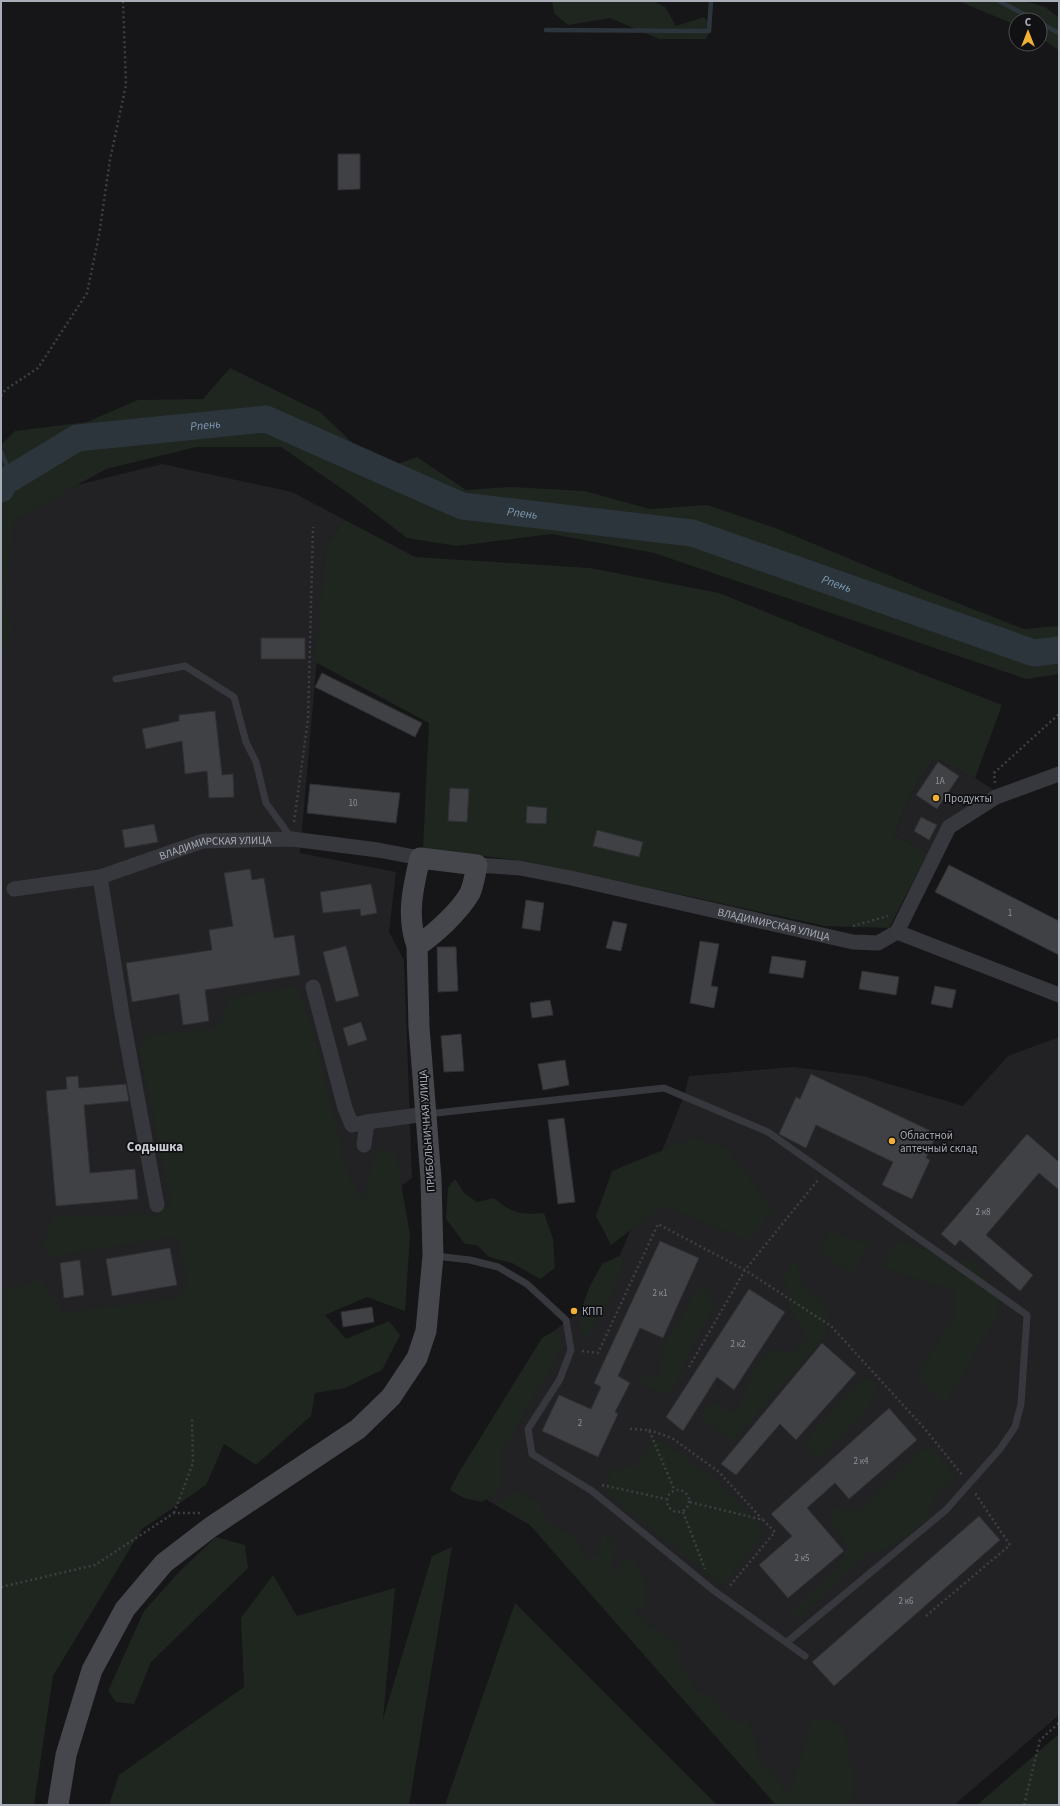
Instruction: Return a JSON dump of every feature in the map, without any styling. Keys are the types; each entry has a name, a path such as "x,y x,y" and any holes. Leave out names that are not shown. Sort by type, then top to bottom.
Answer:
{"street":[{"path":"1059,774 996,797 949,827 897,932 1059,995"},
{"name":"ВЛАДИМИРСКАЯ УЛИЦА","path":"14,889 100,877 203,841 292,839 378,850 420,858"},
{"path":"417,946 450,917 463,903 470,892 477,865 420,858"},
{"name":"ПРИБОЛЬНИЧНАЯ УЛИЦА","path":"58,1805 66,1755 92,1670 125,1609 164,1563 211,1527 358,1428 392,1397 417,1358 426,1331 433,1256 431,1179 419,1028 417,946 412,934 410,909 420,858"},
{"name":"ВЛАДИМИРСКАЯ УЛИЦА","path":"477,865 520,868 572,878 853,942 878,943 897,932"},
{"path":"100,877 123,1020 158,1205"},
{"path":"313,987 345,1108 352,1125 426,1114"},
{"path":"364,1146 366,1122"}],"lane":[{"path":"116,679 185,666 234,697 246,742 256,762 266,803 292,839"},
{"path":"426,1114 664,1088 768,1132 1027,1314 1021,1404 1015,1427 1000,1449 968,1483 946,1510 787,1642"},
{"path":"433,1256 470,1260 498,1268 527,1284 566,1320 571,1350 560,1379 528,1428 532,1454 597,1494 713,1590 805,1656"}],"path":[{"path":"1,396 5,390 38,368 87,292 99,235 110,160 126,85 123,1"},
{"path":"292,839 308,720 313,527"},
{"path":"996,797 994,773 1059,714"},
{"path":"850,927 906,912"},
{"path":"689,1367 745,1270 824,1171"},
{"path":"571,1350 598,1352 658,1224 745,1270 831,1326 925,1429 968,1483 1010,1544 926,1616"},
{"path":"1,1587 95,1565 174,1513 193,1463 192,1419"},
{"path":"630,1429 650,1430 672,1438 719,1472 775,1532 721,1596"},
{"path":"650,1430 674,1489"},
{"path":"597,1484 666,1499"},
{"path":"674,1489 682,1490 688,1494 690,1502 683,1512 672,1511 667,1506 666,1499 669,1493 674,1489"},
{"path":"690,1502 763,1520"},
{"path":"683,1512 713,1590"},
{"path":"1024,1805 1040,1740 1059,1723"}],"shaded area":[{"path":"552,1 653,1 665,7 676,26 704,17 712,27 706,39 659,39 610,18 568,25 554,13"},
{"path":"958,1 1025,1 1045,7 1059,18 1059,50 1048,43 1048,12 1008,12 1008,22"},
{"path":"230,368 320,412 381,470 417,457 466,490 511,487 584,491 650,509 707,505 778,529 927,591 1024,629 1059,626 1059,674 1026,679 654,553 551,534 457,546 407,538 351,495 281,447 196,447 106,469 14,520 3,601 12,630 1,655 1,445 15,431 87,422 138,400 203,399"},
{"path":"162,464 292,492 345,520 327,542 300,853 396,872 389,932 404,960 412,1178 229,1310 1,1330 1,504"},
{"path":"345,520 415,557 590,568 719,593 1002,705 975,778 934,758 911,794 894,835 928,853 889,928 825,926 526,861 423,849 429,723 315,662 327,542"},
{"path":"934,758 975,778 994,790 943,823 928,853 894,835 911,794"},
{"path":"297,986 313,1030 348,1177 364,1199 376,1149 396,1154 410,1235 405,1311 367,1297 325,1315 346,1339 389,1321 400,1335 382,1370 345,1388 315,1393 311,1416 256,1465 224,1444 206,1485 142,1529 53,1676 34,1805 1,1805 1,1291 41,1280 63,1312 175,1299 187,1284 178,1236 47,1257 44,1241 53,1217 156,1214 171,1204 139,1049 148,1035 209,1029 222,1021 228,999"},
{"path":"1059,1037 1059,1715 954,1805 776,1805 530,1525 461,1485 554,1331 581,1310 593,1323 684,1096 689,1076 793,1067 863,1076 963,1106 1008,1056"},
{"path":"695,1137 728,1150 773,1210 749,1241 663,1205 611,1245 596,1216 612,1171"},
{"path":"455,1179 464,1193 477,1202 494,1198 506,1207 517,1212 529,1214 544,1213 553,1239 555,1268 540,1279 512,1263 489,1257 477,1245 465,1244 446,1219 448,1188"},
{"path":"830,1231 871,1245 851,1272 820,1252"},
{"path":"896,1241 976,1265 1000,1296 998,1314 945,1404 917,1377 953,1319 956,1291 881,1267"},
{"path":"619,1256 624,1261 610,1300 587,1336 581,1333 581,1310 589,1288 602,1264"},
{"path":"796,1258 804,1289 828,1307 825,1337 732,1442 702,1417 712,1401 732,1412 742,1403 752,1373 763,1356 777,1349 790,1354 809,1339 792,1314 784,1276"},
{"path":"701,1288 708,1291 714,1305 689,1352 670,1396 636,1379 660,1375 664,1344 687,1309 691,1297"},
{"path":"554,1331 560,1334 562,1347 502,1453 501,1488 482,1502 464,1498 450,1490 458,1474 542,1338"},
{"path":"870,1379 876,1385 876,1395 861,1416 822,1456 813,1454 804,1443 861,1380"},
{"path":"657,1438 711,1476 760,1523 761,1539 724,1584 720,1584 610,1496 605,1490 609,1478 614,1472 633,1466"},
{"path":"931,1447 955,1477 933,1500 927,1520 889,1549 867,1554 796,1619 789,1615 838,1568 849,1546 832,1526 830,1508 859,1510 920,1451"},
{"path":"515,1491 524,1494 540,1505 546,1522 575,1538 586,1561 599,1553 602,1533 616,1543 611,1565 612,1575 631,1556 645,1580 647,1606 634,1613 679,1647 680,1667 698,1691 708,1694 734,1724 747,1720 754,1734 757,1757 777,1777 787,1795 795,1779 813,1716 840,1724 849,1745 850,1764 856,1779 849,1805 776,1805 530,1525 496,1505"},
{"path":"216,1537 245,1545 248,1568 151,1662 134,1704 116,1702 108,1691 144,1611 180,1571"},
{"path":"452,1547 409,1805 109,1805 119,1775 244,1687 241,1618 273,1575 297,1616 395,1588 383,1719 432,1556"},
{"path":"515,1603 717,1805 445,1805"},
{"path":"1059,1734 1059,1805 977,1805"}],"building":[{"path":"338,154 360,154 360,189 338,190"},
{"path":"261,638 305,638 305,659 261,659"},
{"path":"322,673 422,723 415,737 315,687"},
{"path":"215,711 222,775 233,774 234,797 209,798 207,771 185,774 182,741 146,749 142,729 179,721 179,715"},
{"path":"938,762 959,776 937,809 916,795"},
{"path":"310,784 400,793 396,823 307,813"},
{"path":"450,788 469,789 467,822 448,821"},
{"path":"527,806 547,808 546,824 526,823"},
{"path":"921,817 937,825 929,840 914,831"},
{"path":"154,824 158,842 125,848 122,830"},
{"path":"597,830 643,842 639,857 593,846"},
{"path":"949,865 1059,921 1059,955 935,892"},
{"path":"250,869 252,880 264,878 274,938 294,935 300,975 205,990 209,1021 183,1025 179,994 132,1002 126,963 212,950 209,930 233,926 224,873"},
{"path":"371,884 377,913 361,916 360,909 323,913 320,892"},
{"path":"526,900 544,903 540,931 522,928"},
{"path":"613,921 627,924 621,951 606,948"},
{"path":"700,941 719,944 711,986 718,987 714,1008 690,1003"},
{"path":"346,946 359,996 336,1002 323,952"},
{"path":"437,947 456,947 458,991 438,992"},
{"path":"772,956 806,961 803,978 769,973"},
{"path":"862,971 899,977 896,995 859,989"},
{"path":"935,986 956,990 952,1008 931,1004"},
{"path":"550,1000 553,1015 532,1018 530,1003"},
{"path":"361,1022 367,1040 348,1046 343,1028"},
{"path":"461,1034 464,1071 444,1072 441,1036"},
{"path":"565,1060 569,1085 543,1090 538,1064"},
{"name":"Областной аптечный склад","path":"811,1074 937,1134 926,1158 930,1160 912,1199 882,1185 893,1162 816,1125 806,1148 779,1134 796,1097 800,1099"},
{"path":"78,1076 79,1088 126,1084 129,1101 84,1105 90,1173 135,1169 138,1199 56,1206 46,1091 67,1089 66,1077"},
{"path":"564,1118 575,1202 558,1204 548,1120"},
{"path":"1027,1134 1059,1162 1059,1190 1039,1173 986,1235 1033,1275 1020,1291 960,1240 955,1246 941,1234"},
{"path":"660,1241 699,1258 663,1338 640,1328 618,1376 630,1383 615,1412 618,1414 598,1457 542,1431 559,1395 591,1409 601,1387 594,1383"},
{"path":"170,1248 177,1285 112,1296 106,1259"},
{"path":"80,1260 84,1295 64,1298 60,1263"},
{"path":"749,1289 785,1312 734,1390 717,1377 683,1431 666,1417"},
{"path":"372,1307 374,1322 343,1327 341,1312"},
{"path":"822,1343 856,1373 796,1440 780,1424 736,1475 721,1464"},
{"path":"889,1408 917,1440 849,1499 835,1483 807,1508 844,1551 788,1598 759,1565 792,1536 771,1514"},
{"path":"979,1516 1000,1540 834,1686 812,1662"}],"waterway":[{"path":"546,30 709,31 711,1"},
{"path":"999,1 1020,12"},
{"path":"1048,27 1059,33"},
{"name":"Рпень","path":"1,489 3,483 77,438 266,419 462,506 692,533 1034,653 1059,650"},
{"path":"1,452 12,477"}],"place":[{"name":"Продукты","path":"936,798"},
{"name":"Областной аптечный склад","path":"892,1141"},
{"name":"КПП","path":"574,1311"}],"district":[{"name":"Содышка","path":"155,1147"}]}
